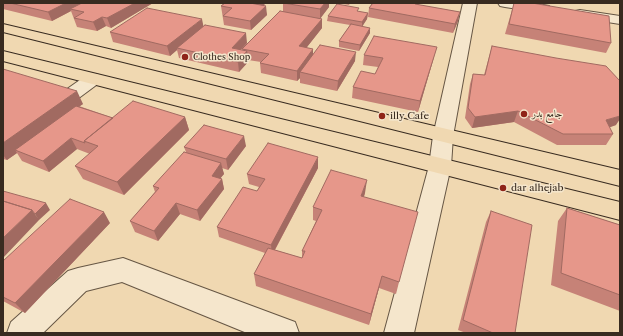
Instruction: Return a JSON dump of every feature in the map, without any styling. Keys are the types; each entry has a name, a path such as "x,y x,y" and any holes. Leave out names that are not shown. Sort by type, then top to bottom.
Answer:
{"main road":[{"path":"3,28 620,178"},
{"path":"3,56 620,211"}],"street":[{"path":"399,333 440,166 443,136 470,3"},
{"path":"505,3 620,20"},
{"path":"3,144 93,79"},
{"path":"22,333 78,280 123,270 284,333"}],"building":[{"path":"10,3 66,3 48,12"},
{"path":"82,3 135,3 107,18 102,17 93,22 74,18 84,12 70,9"},
{"path":"225,3 250,3 266,6 250,21 223,16 232,8 221,6"},
{"path":"283,3 325,3 320,9"},
{"path":"373,3 416,3 415,4 460,12 455,24 369,8"},
{"path":"514,3 532,3 609,16 611,43 509,24"},
{"path":"337,4 359,8 357,11 368,13 362,22 328,16"},
{"path":"147,8 202,19 167,46 110,32"},
{"path":"280,11 322,19 299,46 313,49 297,71 260,63 269,54 242,49"},
{"path":"351,24 370,28 360,45 339,41"},
{"path":"205,25 246,33 232,48 247,51 238,62 177,48"},
{"path":"374,36 437,47 420,101 353,87 361,71 375,74 383,58 364,55"},
{"path":"320,45 356,52 338,81 300,72"},
{"path":"492,46 606,66 620,81 620,116 606,120 613,134 563,134 518,111 475,117 468,108 473,74 485,75"},
{"path":"3,69 77,91 3,143"},
{"path":"133,101 185,117 117,182 75,166 98,146 84,141"},
{"path":"76,106 113,118 84,141 85,143 71,138 43,161 15,150"},
{"path":"204,125 244,136 226,159 184,147"},
{"path":"268,143 318,157 271,245 217,227 243,187 257,191 265,179 247,174"},
{"path":"184,152 221,163 212,176 222,179 197,210 176,203 154,231 130,221 159,188 153,186"},
{"path":"331,170 367,180 361,196 418,212 399,282 382,276 371,314 254,274 268,248 302,258 305,251 302,251 322,210 313,207"},
{"path":"3,191 46,203 35,214 32,210 3,201"},
{"path":"70,199 104,212 15,303 3,297 3,261"},
{"path":"3,201 32,210 3,238"},
{"path":"567,208 620,225 620,295 561,273"},
{"path":"491,211 532,225 515,333 493,333 463,320"}],"place":[{"name":"Clothes Shop","path":"185,57"},
{"name":"جامع بدر","path":"524,114"},
{"name":"illy Cafe","path":"382,116"},
{"name":"dar alhejab","path":"503,188"}]}
